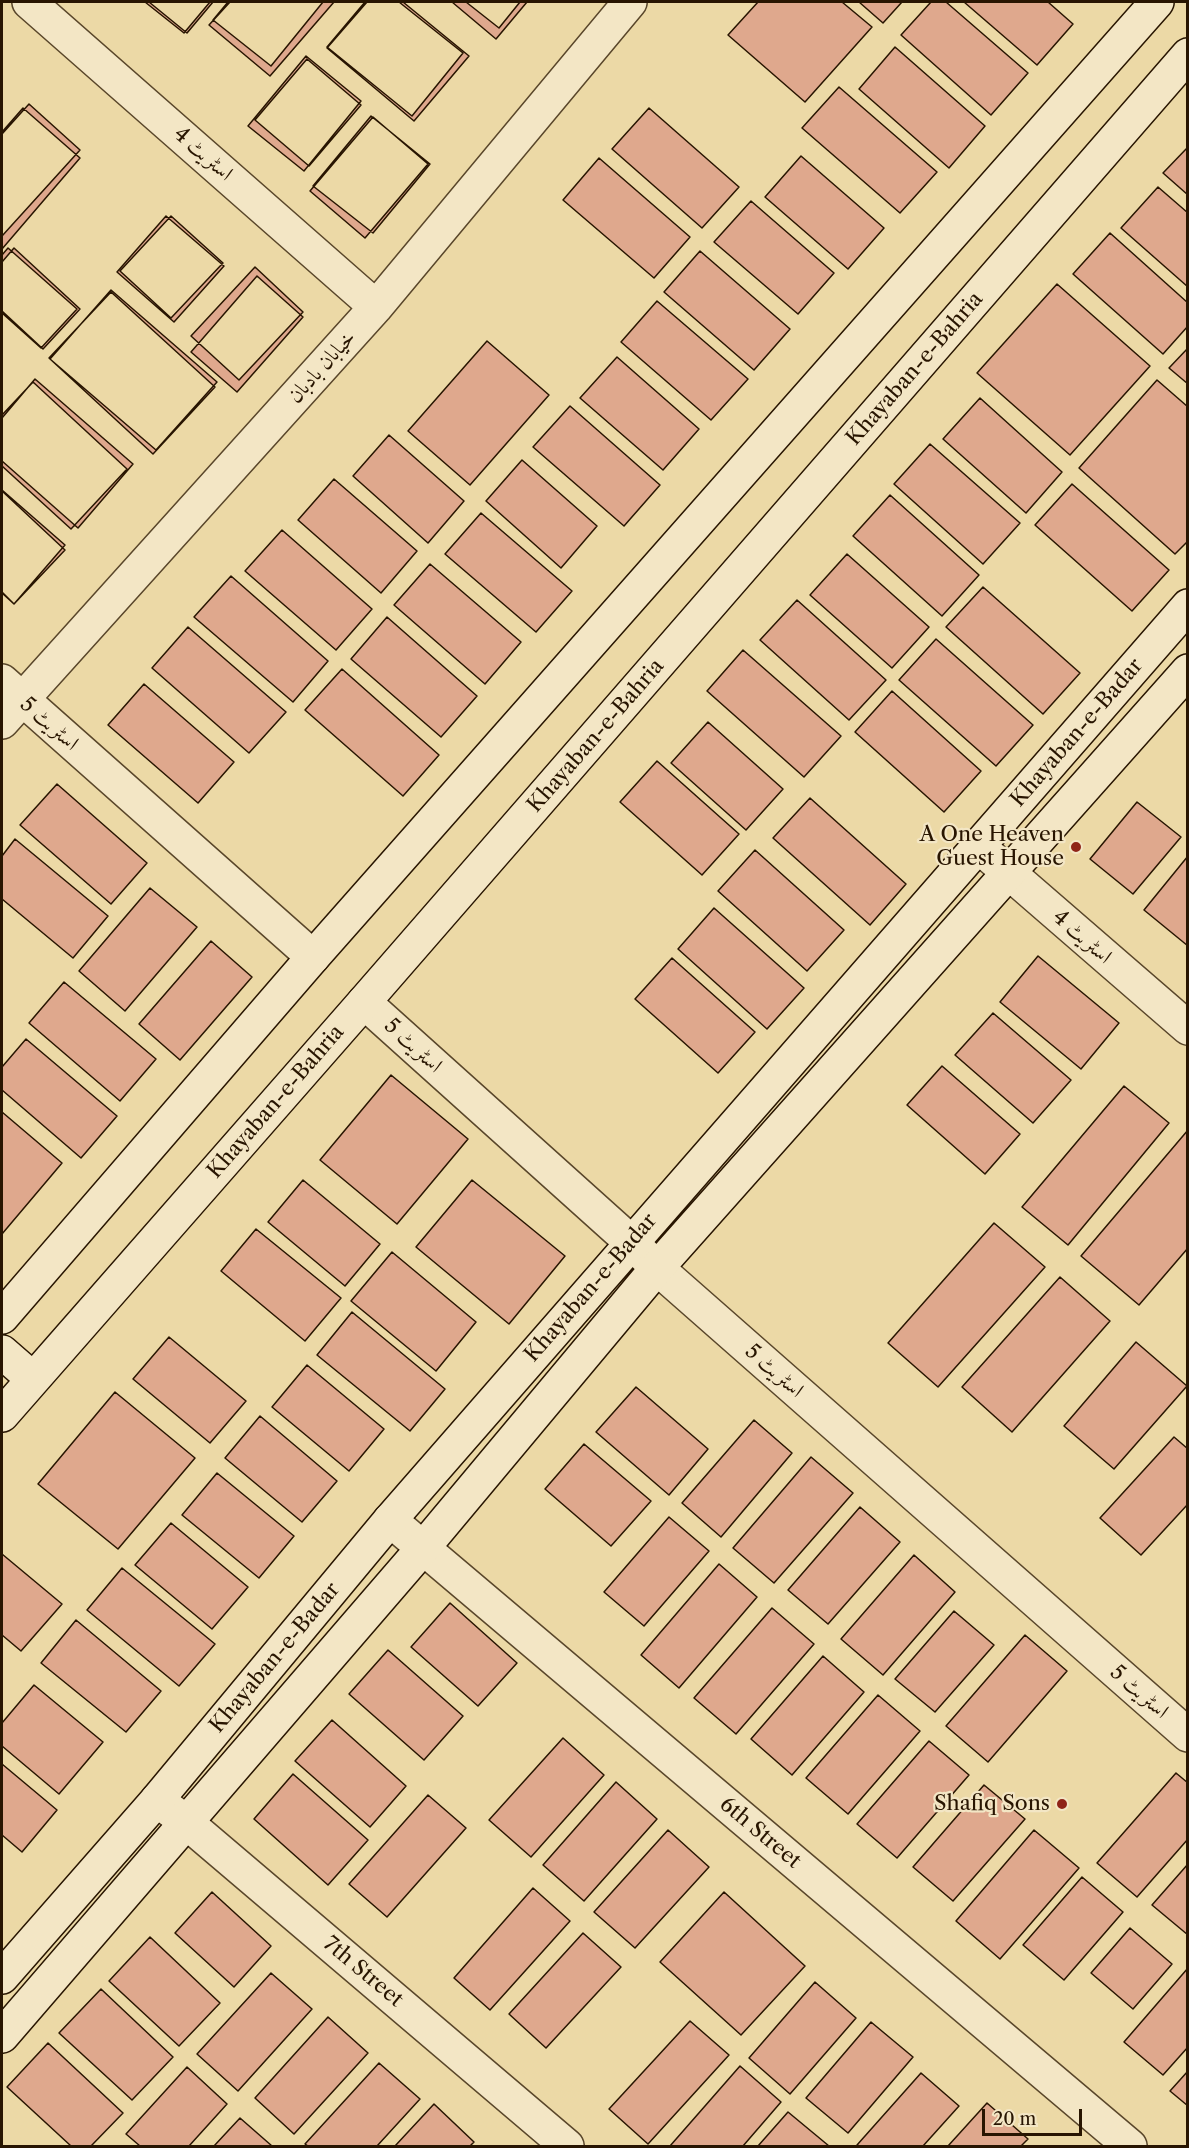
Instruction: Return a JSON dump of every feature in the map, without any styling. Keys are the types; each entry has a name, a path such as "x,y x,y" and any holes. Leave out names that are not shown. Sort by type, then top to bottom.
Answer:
{"main road":[{"name":"اسٹریٹ 4","path":"29,2 376,307"},
{"name":"خیابان بادبان","path":"8,701 376,307 630,2"},
{"path":"2,1317 313,957 1157,2"},
{"name":"Khayaban-e-Bahria","path":"2,1415 1188,55"},
{"name":"Khayaban-e-Badar","path":"2,1977 157,1800 390,1520 1188,606"},
{"name":"Khayaban-e-Badar","path":"2,2036 423,1548 657,1269 1188,671"},
{"name":"اسٹریٹ 5","path":"8,701 313,957"},
{"name":"اسٹریٹ 4","path":"978,846 1188,1028"},
{"name":"اسٹریٹ 5","path":"364,1002 631,1242 657,1269 1188,1735"},
{"path":"2,1352 33,1380"},
{"name":"6th Street","path":"390,1520 1130,2146"},
{"name":"7th Street","path":"157,1800 186,1822 567,2146"}],"building":[{"path":"145,2 210,2 184,33"},
{"path":"149,2 213,2 187,33"},
{"path":"228,2 323,2 271,66 213,20"},
{"path":"230,2 334,2 270,76 209,25"},
{"path":"365,2 399,2 463,53 412,116 327,47"},
{"path":"367,2 403,2 469,56 414,121 327,48"},
{"path":"452,2 527,2 496,39"},
{"path":"466,2 520,2 499,28"},
{"path":"758,2 842,2 872,27 805,102 728,35"},
{"path":"859,2 902,2 883,23"},
{"path":"931,2 946,2 1028,73 991,115 901,35"},
{"path":"964,2 1048,2 1073,24 1037,65"},
{"path":"895,47 985,126 949,168 859,89"},
{"path":"306,56 361,101 304,171 248,126"},
{"path":"307,59 361,105 309,166 255,120"},
{"path":"839,87 937,172 900,213 802,128"},
{"path":"29,104 80,150 2,236 2,134"},
{"path":"23,108 80,158 2,249 2,132"},
{"path":"649,108 739,187 702,228 612,149"},
{"path":"371,116 430,164 373,233 313,186"},
{"path":"373,117 428,164 365,238 310,191"},
{"path":"1188,147 1188,195 1163,173"},
{"path":"801,156 884,228 848,269 765,197"},
{"path":"599,158 690,237 654,278 563,200"},
{"path":"1158,187 1188,213 1188,287 1121,228"},
{"path":"751,201 834,273 798,314 714,242"},
{"path":"166,216 224,266 174,322 117,272"},
{"path":"171,216 223,263 171,318 120,271"},
{"path":"1110,233 1188,303 1188,326 1163,354 1073,274"},
{"path":"8,248 77,309 41,348 2,313 2,255"},
{"path":"14,248 80,309 43,349 2,311 2,262"},
{"path":"700,251 790,329 754,370 664,292"},
{"path":"255,267 303,312 239,380 191,336"},
{"path":"257,276 303,317 237,392 191,352"},
{"path":"1057,284 1150,366 1070,455 977,373"},
{"path":"111,290 217,382 156,450 50,359"},
{"path":"111,292 215,387 153,454 49,358"},
{"path":"657,301 748,379 711,420 621,342"},
{"path":"487,341 549,395 470,485 408,431"},
{"path":"1188,348 1188,384 1169,368"},
{"path":"617,357 699,429 663,470 580,398"},
{"path":"35,379 133,464 78,528 2,461 2,418"},
{"path":"1157,380 1188,407 1188,541 1175,554 1079,468"},
{"path":"33,382 127,469 71,529 2,466 2,415"},
{"path":"980,398 1062,472 1026,513 943,439"},
{"path":"570,406 660,485 624,526 533,447"},
{"path":"389,435 464,501 428,543 353,476"},
{"path":"930,444 1020,523 983,564 894,484"},
{"path":"522,460 597,526 561,568 486,501"},
{"path":"334,479 417,551 381,593 298,520"},
{"path":"1072,484 1169,570 1132,611 1035,525"},
{"path":"2,490 65,545 14,604 2,593"},
{"path":"2,491 65,550 14,604 2,592"},
{"path":"890,495 979,575 942,616 853,536"},
{"path":"481,513 572,591 536,632 445,554"},
{"path":"282,530 372,609 336,650 245,571"},
{"path":"847,554 929,627 892,668 810,595"},
{"path":"430,564 521,642 485,684 394,605"},
{"path":"231,576 328,661 293,702 194,617"},
{"path":"983,587 1080,673 1043,714 946,627"},
{"path":"797,600 886,680 849,720 760,640"},
{"path":"387,617 477,696 441,737 351,659"},
{"path":"188,627 286,712 249,753 152,668"},
{"path":"936,639 1033,725 996,766 899,680"},
{"path":"743,650 841,736 804,777 707,691"},
{"path":"342,669 439,755 403,796 305,710"},
{"path":"144,684 234,762 198,803 108,725"},
{"path":"892,691 981,771 944,812 855,732"},
{"path":"708,722 783,789 746,830 671,763"},
{"path":"657,761 739,834 702,875 620,802"},
{"path":"57,784 147,863 111,904 20,825"},
{"path":"810,798 906,884 870,925 773,838"},
{"path":"1137,802 1181,837 1133,894 1090,859"},
{"path":"15,839 108,916 73,958 2,899 2,856"},
{"path":"755,850 844,930 807,971 718,891"},
{"path":"1188,856 1188,946 1144,910"},
{"path":"150,888 197,927 125,1011 79,971"},
{"path":"714,908 804,988 767,1029 678,949"},
{"path":"211,941 252,977 180,1060 139,1024"},
{"path":"1038,956 1119,1023 1081,1069 1000,1002"},
{"path":"672,958 755,1032 718,1073 635,999"},
{"path":"64,982 156,1059 120,1101 29,1023"},
{"path":"993,1013 1071,1080 1033,1123 955,1055"},
{"path":"26,1039 117,1116 81,1158 2,1090 2,1067"},
{"path":"942,1066 1020,1134 985,1174 907,1105"},
{"path":"391,1075 468,1139 397,1224 320,1160"},
{"path":"1124,1086 1169,1123 1068,1245 1022,1207"},
{"path":"2,1112 62,1163 2,1234"},
{"path":"1188,1130 1188,1248 1139,1305 1081,1256"},
{"path":"303,1180 380,1244 345,1286 268,1222"},
{"path":"472,1180 565,1256 509,1324 416,1247"},
{"path":"994,1223 1045,1267 938,1387 888,1343"},
{"path":"256,1229 341,1298 305,1341 221,1271"},
{"path":"392,1252 476,1322 436,1371 351,1301"},
{"path":"1060,1277 1110,1321 1012,1432 962,1387"},
{"path":"352,1312 445,1389 410,1431 317,1355"},
{"path":"169,1337 246,1401 210,1443 133,1379"},
{"path":"1136,1342 1187,1386 1114,1469 1064,1426"},
{"path":"307,1365 384,1429 349,1471 272,1407"},
{"path":"636,1387 708,1449 669,1495 596,1432"},
{"path":"115,1392 195,1458 118,1549 38,1484"},
{"path":"260,1416 337,1481 302,1522 225,1458"},
{"path":"754,1420 792,1453 721,1537 682,1503"},
{"path":"1174,1437 1188,1449 1188,1504 1141,1555 1100,1518"},
{"path":"584,1444 651,1501 611,1546 545,1489"},
{"path":"811,1457 853,1493 774,1583 733,1548"},
{"path":"217,1473 294,1536 259,1578 182,1515"},
{"path":"860,1507 900,1542 828,1624 788,1590"},
{"path":"669,1517 709,1551 644,1626 604,1592"},
{"path":"171,1523 248,1587 212,1629 135,1565"},
{"path":"2,1554 62,1604 21,1651 2,1635"},
{"path":"914,1555 955,1592 883,1675 841,1639"},
{"path":"719,1564 757,1597 679,1688 641,1655"},
{"path":"122,1568 215,1644 179,1686 87,1610"},
{"path":"450,1603 517,1663 478,1706 411,1647"},
{"path":"772,1608 814,1644 736,1734 694,1698"},
{"path":"954,1611 994,1645 935,1712 895,1679"},
{"path":"76,1620 161,1691 126,1732 41,1663"},
{"path":"1025,1635 1067,1671 988,1762 946,1726"},
{"path":"388,1650 463,1716 424,1760 349,1694"},
{"path":"823,1656 864,1692 792,1775 751,1739"},
{"path":"34,1685 103,1742 59,1794 2,1746 2,1723"},
{"path":"878,1695 920,1731 848,1814 806,1778"},
{"path":"332,1720 406,1786 370,1827 295,1761"},
{"path":"563,1738 604,1775 531,1857 489,1820"},
{"path":"929,1741 969,1775 897,1858 857,1824"},
{"path":"2,1764 57,1810 22,1852 2,1835"},
{"path":"1176,1773 1188,1783 1188,1839 1137,1897 1097,1863"},
{"path":"293,1774 368,1840 328,1885 254,1819"},
{"path":"616,1782 657,1819 584,1901 543,1865"},
{"path":"984,1785 1025,1819 953,1901 913,1867"},
{"path":"428,1795 466,1828 387,1917 349,1884"},
{"path":"668,1830 709,1867 635,1948 594,1912"},
{"path":"1034,1830 1079,1868 1000,1959 956,1921"},
{"path":"1188,1864 1188,1935 1152,1905"},
{"path":"1082,1877 1123,1912 1064,1980 1023,1945"},
{"path":"533,1888 570,1921 490,2010 454,1978"},
{"path":"212,1892 271,1946 234,1987 175,1933"},
{"path":"724,1892 805,1966 741,2035 660,1962"},
{"path":"1130,1928 1172,1964 1133,2009 1091,1973"},
{"path":"583,1933 621,1967 546,2048 509,2014"},
{"path":"150,1937 220,2003 179,2046 109,1981"},
{"path":"1188,1968 1188,2047 1163,2075 1124,2042"},
{"path":"271,1973 312,2009 238,2091 197,2054"},
{"path":"815,1982 856,2018 790,2094 749,2058"},
{"path":"101,1989 173,2057 132,2100 59,2033"},
{"path":"328,2017 368,2053 294,2134 255,2098"},
{"path":"690,2021 729,2055 648,2144 609,2109"},
{"path":"871,2022 913,2057 848,2133 806,2098"},
{"path":"48,2043 123,2113 91,2146 71,2146 7,2087"},
{"path":"379,2063 420,2099 377,2146 308,2146 305,2144"},
{"path":"740,2066 781,2102 743,2146 670,2146"},
{"path":"187,2067 227,2104 189,2146 140,2146 126,2134"},
{"path":"1188,2071 1188,2106 1170,2091"},
{"path":"921,2073 959,2106 923,2146 857,2145"},
{"path":"987,2103 1028,2139 1021,2146 948,2146"},
{"path":"434,2104 474,2142 470,2146 395,2146"},
{"path":"788,2112 829,2146 758,2146"},
{"path":"240,2118 272,2146 214,2146"}],"place":[{"name":"A One Heaven Guest House","path":"1076,847"},
{"name":"Shafiq Sons","path":"1062,1804"}]}
